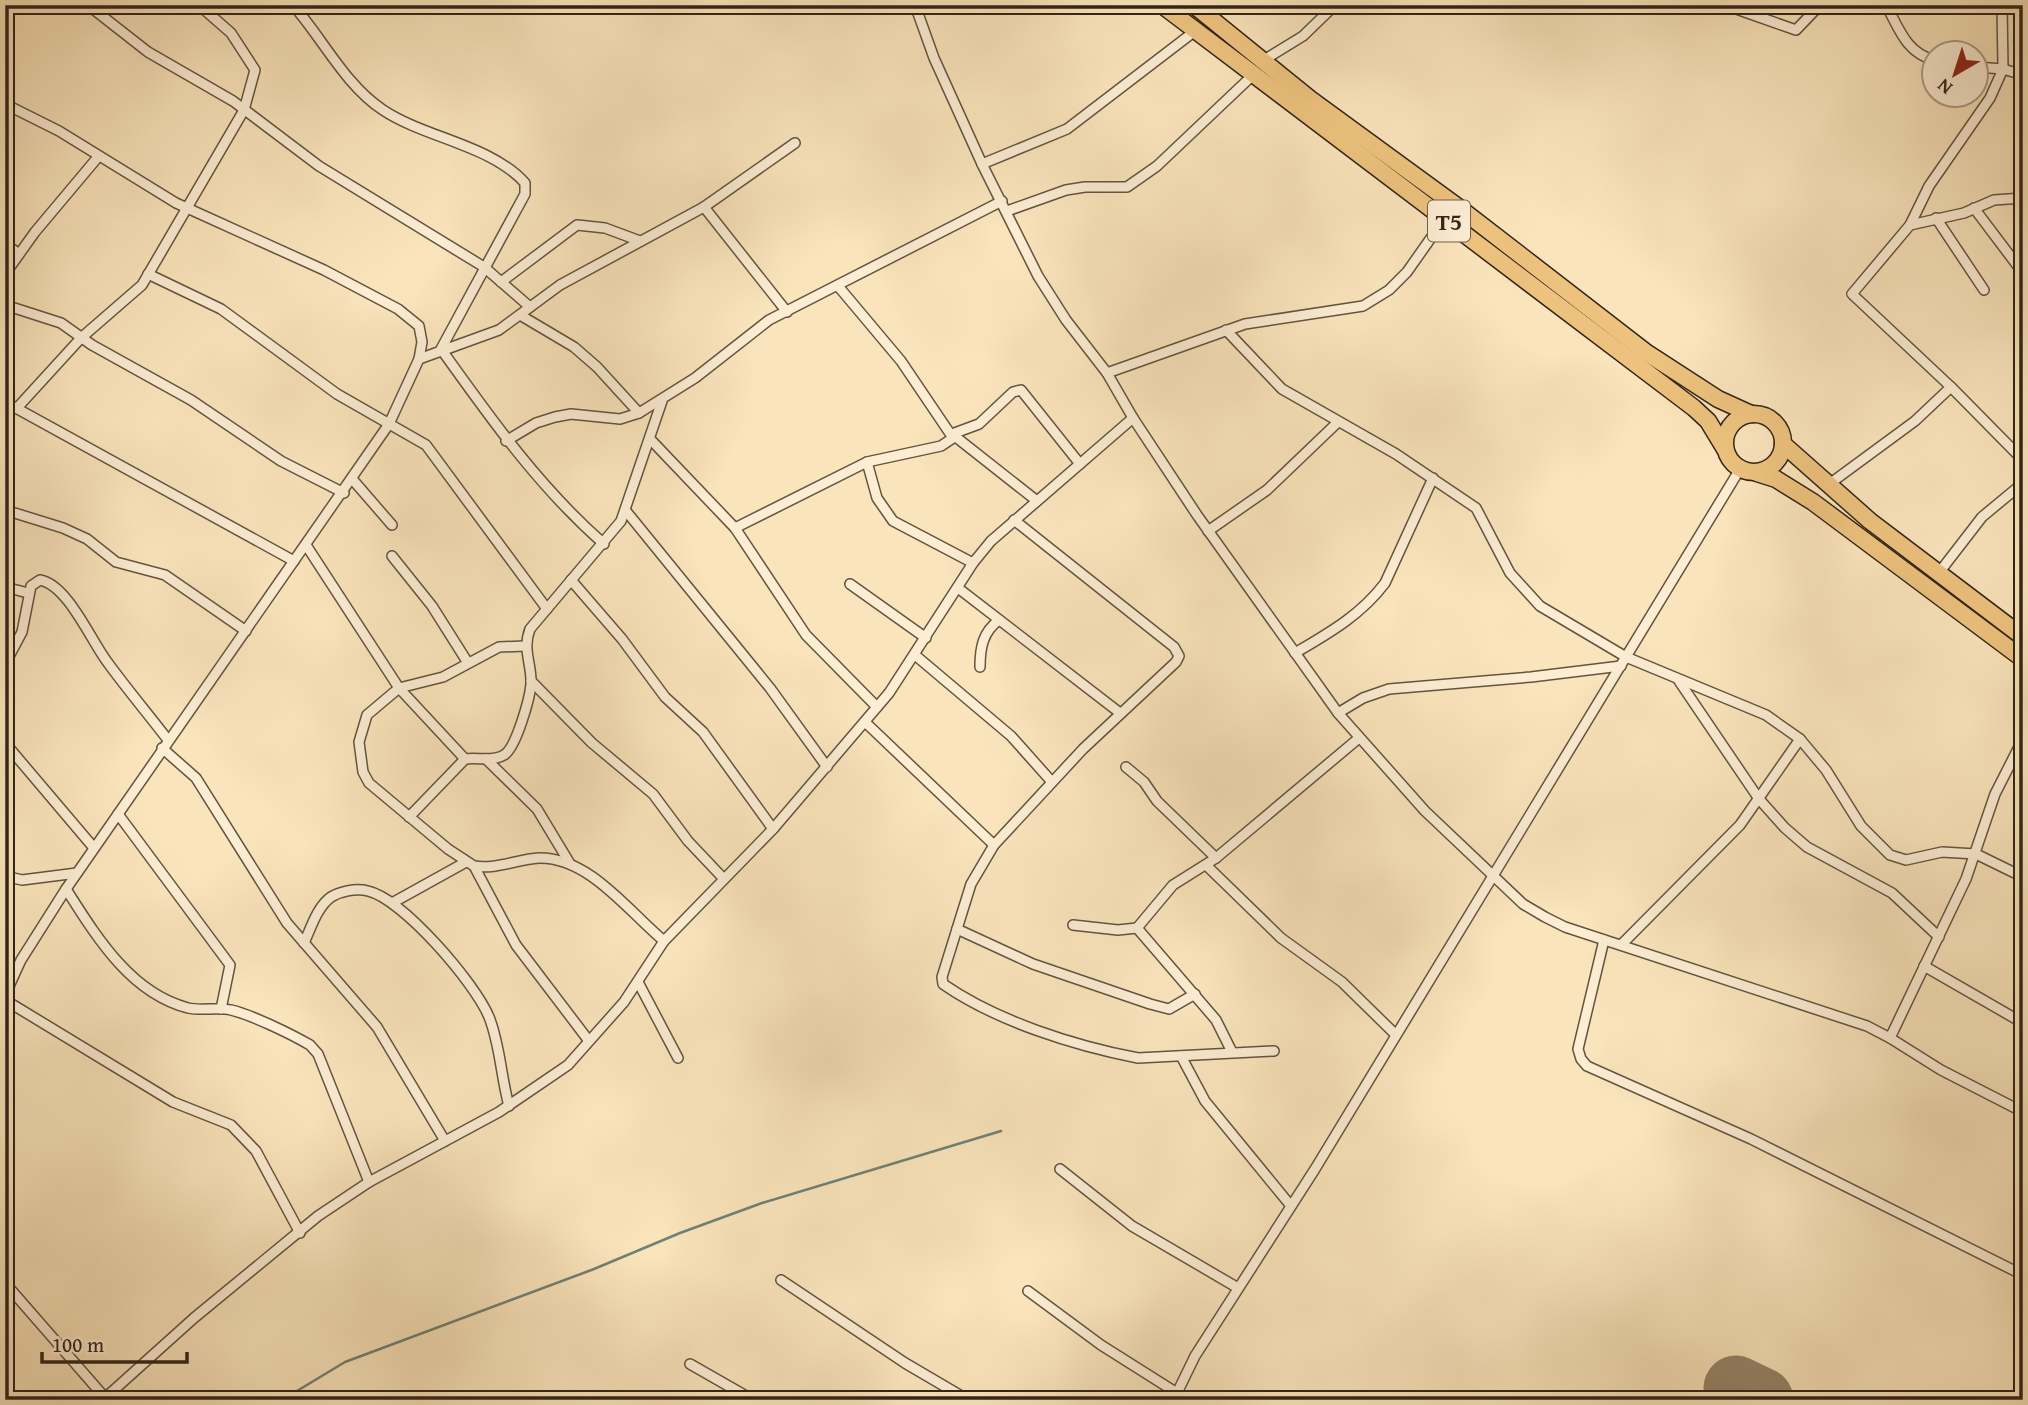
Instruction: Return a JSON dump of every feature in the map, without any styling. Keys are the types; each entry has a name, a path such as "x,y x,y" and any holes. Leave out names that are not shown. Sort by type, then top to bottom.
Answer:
{"highway":[{"name":"T5","path":"1163,5 1695,408 1708,421 1728,458 1740,469"},
{"name":"T5","path":"1194,5 1310,99 1462,210 1647,353 1718,399 1751,414 1763,415 1774,422 1781,432 1783,444 1828,485 1938,574 2023,637"},
{"path":"1725,449 1725,437 1730,425 1739,417 1751,414"},
{"path":"1757,473 1774,465 1781,455 1783,444"},
{"path":"1740,469 1776,479 1813,502 2023,659"}],"street":[{"path":"88,5 148,52 244,110 319,166 484,267 530,307"},
{"path":"17,408 81,338 134,292 148,274 244,110 255,70 231,33 199,5"},
{"path":"293,5 345,74 383,111 505,166 525,183 525,194 441,349"},
{"path":"915,5 934,58 982,164 1038,276 1066,320 1107,373 1133,418 1208,531 1338,713 1425,811 1523,904 1545,917 1604,940 1833,1014 1890,1038 1947,1074 2023,1112"},
{"path":"1264,60 1303,36 1335,5"},
{"path":"1726,5 1791,30 1801,27 1820,5"},
{"path":"1885,5 1910,48 1920,55"},
{"path":"2002,5 2003,69 1969,131 1929,186 1910,225 1852,294 1951,387 2023,460"},
{"path":"982,164 1067,130 1195,31"},
{"path":"1990,68 2023,75"},
{"path":"1007,211 1066,190 1127,187 1157,166 1254,74"},
{"path":"5,104 32,116 98,158 185,207 324,270 398,309 419,326 422,342 419,359 389,424 344,493 165,744 66,889 21,960 5,995"},
{"path":"419,359 499,330 560,285 704,207 795,143"},
{"path":"5,274 98,158"},
{"path":"1910,225 1994,200 2023,198"},
{"path":"506,441 536,423 555,417 571,414 620,419 639,413 662,401 769,320 1002,201"},
{"path":"704,207 787,312"},
{"path":"1974,208 2023,273"},
{"path":"1107,373 1226,330 1264,320 1363,306 1390,290 1407,272 1445,218"},
{"path":"1936,218 1984,289"},
{"path":"501,282 578,225 605,228 640,241"},
{"path":"5,244 19,254"},
{"path":"148,274 221,309 337,394 426,446 547,609"},
{"path":"838,286 901,361 952,434 1037,501"},
{"path":"5,305 61,323 81,338 191,400 281,461 344,493"},
{"path":"520,314 574,347 639,413"},
{"path":"1226,330 1282,389 1462,497 1482,515 1510,573 1531,598 1623,661 1766,715 1800,739 1826,770 1866,832 1890,855 1906,860 1933,853 1976,854 2023,877"},
{"path":"441,349 506,441 556,500 604,544"},
{"path":"1828,485 1915,421 1951,387"},
{"path":"952,434 979,424 1013,392 1021,390 1080,464"},
{"path":"409,817 465,759 496,758 509,750 529,700 531,681 524,646 530,629 604,544 626,511 662,401"},
{"path":"5,402 295,561"},
{"path":"5,1283 106,1399 194,1318 369,1182 509,1106 568,1065 638,982 664,941 773,830 877,707 915,655 973,563 1014,520 1133,418"},
{"path":"1208,531 1266,490 1338,422"},
{"path":"735,528 867,462 942,446 950,441 952,434"},
{"path":"651,440 735,528 806,635 877,707"},
{"path":"867,462 877,498 893,521 973,563"},
{"path":"1028,1292 1176,1398 1195,1356 1291,1206 1740,469"},
{"path":"1295,653 1351,619 1376,595 1433,478"},
{"path":"353,480 392,525"},
{"path":"1938,574 1982,517 2023,483"},
{"path":"5,510 64,528 87,539 116,562 165,575 246,631"},
{"path":"626,511 770,688 827,767"},
{"path":"1014,520 1179,653 1176,662 1120,713 994,845 971,884 942,977 943,984 962,996 1086,1048 1138,1058 1274,1051"},
{"path":"306,545 398,688 465,759"},
{"path":"392,556 432,606 468,663"},
{"path":"572,580 622,639 665,697 703,732 773,830"},
{"path":"5,664 22,632 28,593 35,582 45,581 69,604 165,744 206,791 252,869 304,943 377,1027 445,1141"},
{"path":"849,584 926,638"},
{"path":"5,587 28,593"},
{"path":"958,588 1120,713"},
{"path":"980,667 988,628 999,620"},
{"path":"524,646 499,647 443,677 398,688 368,715 359,742 360,758 369,783 470,864 516,945 589,1041"},
{"path":"915,655 1011,736 1052,782"},
{"path":"1338,713 1363,698 1389,689 1531,677 1623,661"},
{"path":"1678,680 1759,799 1807,847 1892,893 1939,937"},
{"path":"531,681 592,743 653,794 688,841 723,878"},
{"path":"864,722 994,845"},
{"path":"1073,925 1118,930 1137,928 1173,885 1216,858 1359,738"},
{"path":"1621,945 1726,841 1800,739"},
{"path":"1890,1038 1976,854 1995,794 2023,739"},
{"path":"5,743 94,848"},
{"path":"486,759 537,809 569,862 664,941"},
{"path":"1126,767 1144,782 1157,801 1216,858"},
{"path":"118,814 230,965 221,1009"},
{"path":"392,903 470,864 492,867 531,859 569,862"},
{"path":"1206,865 1280,938 1342,982 1396,1035"},
{"path":"5,876 22,880 77,873"},
{"path":"66,889 107,952 150,989 173,1003 191,1009 221,1009 245,1015 301,1040 318,1054 369,1182"},
{"path":"304,943 319,911 334,896 359,890 370,891 392,903 453,964 482,1002 494,1031 509,1106"},
{"path":"1137,928 1216,1020 1232,1052"},
{"path":"957,929 1033,964 1150,1004 1169,1009 1195,994"},
{"path":"1604,940 1578,1049 1587,1066 1751,1139 2023,1275"},
{"path":"1924,966 2023,1023"},
{"path":"638,982 678,1058"},
{"path":"5,1000 173,1102 231,1125 256,1152 300,1233"},
{"path":"1181,1056 1190,1078 1205,1101 1291,1206"},
{"path":"1060,1169 1132,1226 1238,1289"},
{"path":"781,1280 905,1363 968,1400"},
{"path":"690,1364 753,1400"}],"waterway":[{"path":"282,1400 345,1362 594,1269 680,1233 762,1203 1001,1131"}],"runway":[{"path":"1736,1388 1761,1400"}]}
